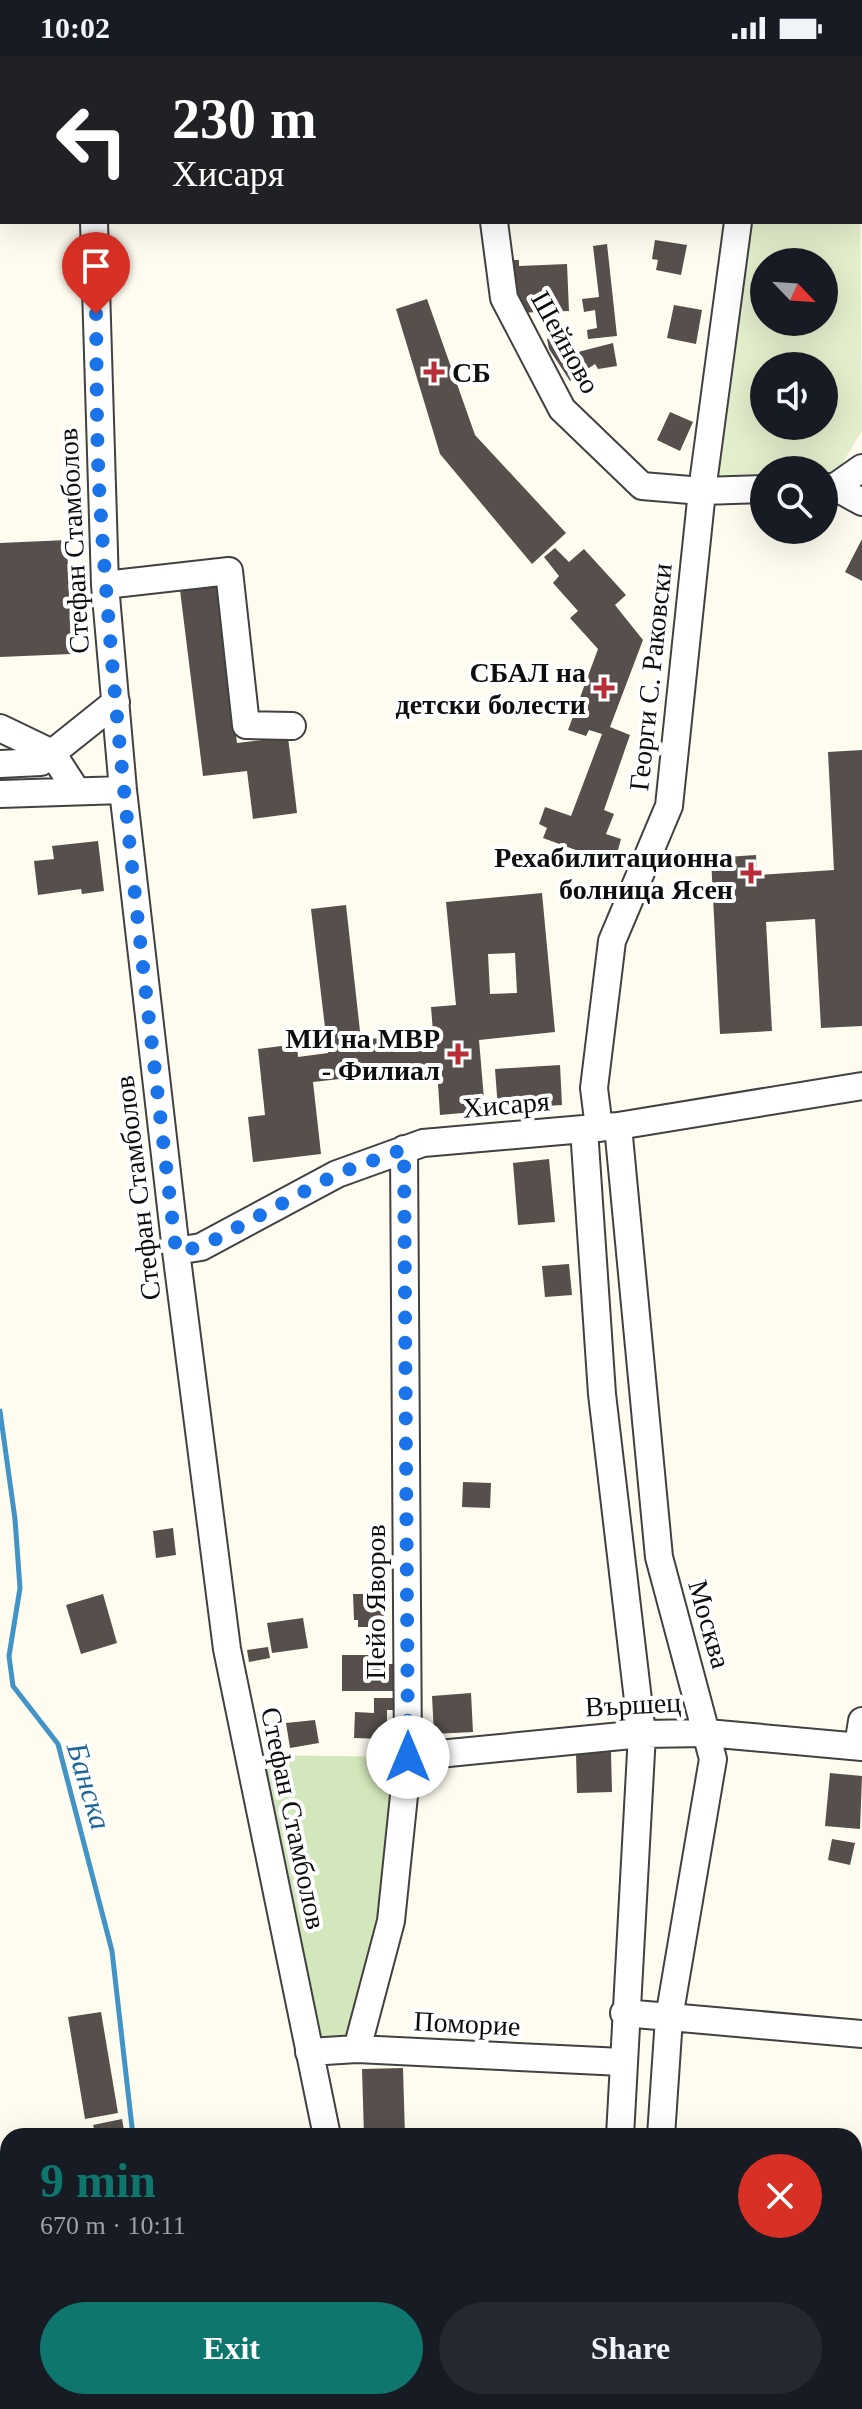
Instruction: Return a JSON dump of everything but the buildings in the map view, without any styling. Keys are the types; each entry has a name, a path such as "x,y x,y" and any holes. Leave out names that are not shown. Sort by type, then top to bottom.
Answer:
{"street":[{"name":"Стефан Стамболов","path":"94,224 105,585 123,790 176,1251 227,1649 325,2128"},
{"name":"Шейново","path":"494,224 504,298 562,409 642,486 702,491 750,489"},
{"name":"Георги С. Раковски","path":"600,1128 594,1088 612,941 669,806 702,491 738,224"},
{"path":"838,482 862,468"},
{"path":"838,491 862,502"},
{"path":"105,585 229,571 246,725 292,726"},
{"path":"0,764 41,762 62,741 116,702"},
{"path":"0,728 52,753 76,790"},
{"path":"0,794 123,790"},
{"name":"Хисаря","path":"176,1251 201,1247 337,1174 423,1143 600,1128 862,1086"},
{"path":"600,1128 602,1394 642,1734 624,2013 620,2128"},
{"name":"Москва","path":"600,1128 659,1557 713,1759 669,2018 662,2128"},
{"name":"Пейо Яворов","path":"357,2049 391,1921 408,1757 404,1149"},
{"name":"Вършец","path":"408,1757 642,1734 861,1738"},
{"path":"624,2013 862,2034"},
{"name":"Поморие","path":"309,2052 357,2049 622,2062"}],"green space":[{"path":"746,224 860,224 862,431 838,470 838,456 750,456 750,483 711,484"},
{"path":"249,1755 408,1757 357,2049 309,2052"}],"waterway":[{"name":"Банска","path":"0,1411 15,1519 20,1588 9,1656 13,1686 58,1744 112,1951 132,2128"}],"place":[{"name":"СБ","path":"434,372"},
{"name":"СБАЛ на детски болести","path":"604,688"},
{"name":"Рехабилитационна болница Ясен","path":"751,873"},
{"name":"МИ на МВР - Филиал","path":"458,1054"}],"route":[{"path":"96,314 100,497 108,615 123,790 176,1251 201,1247 337,1174 404,1149 408,1757"}]}
